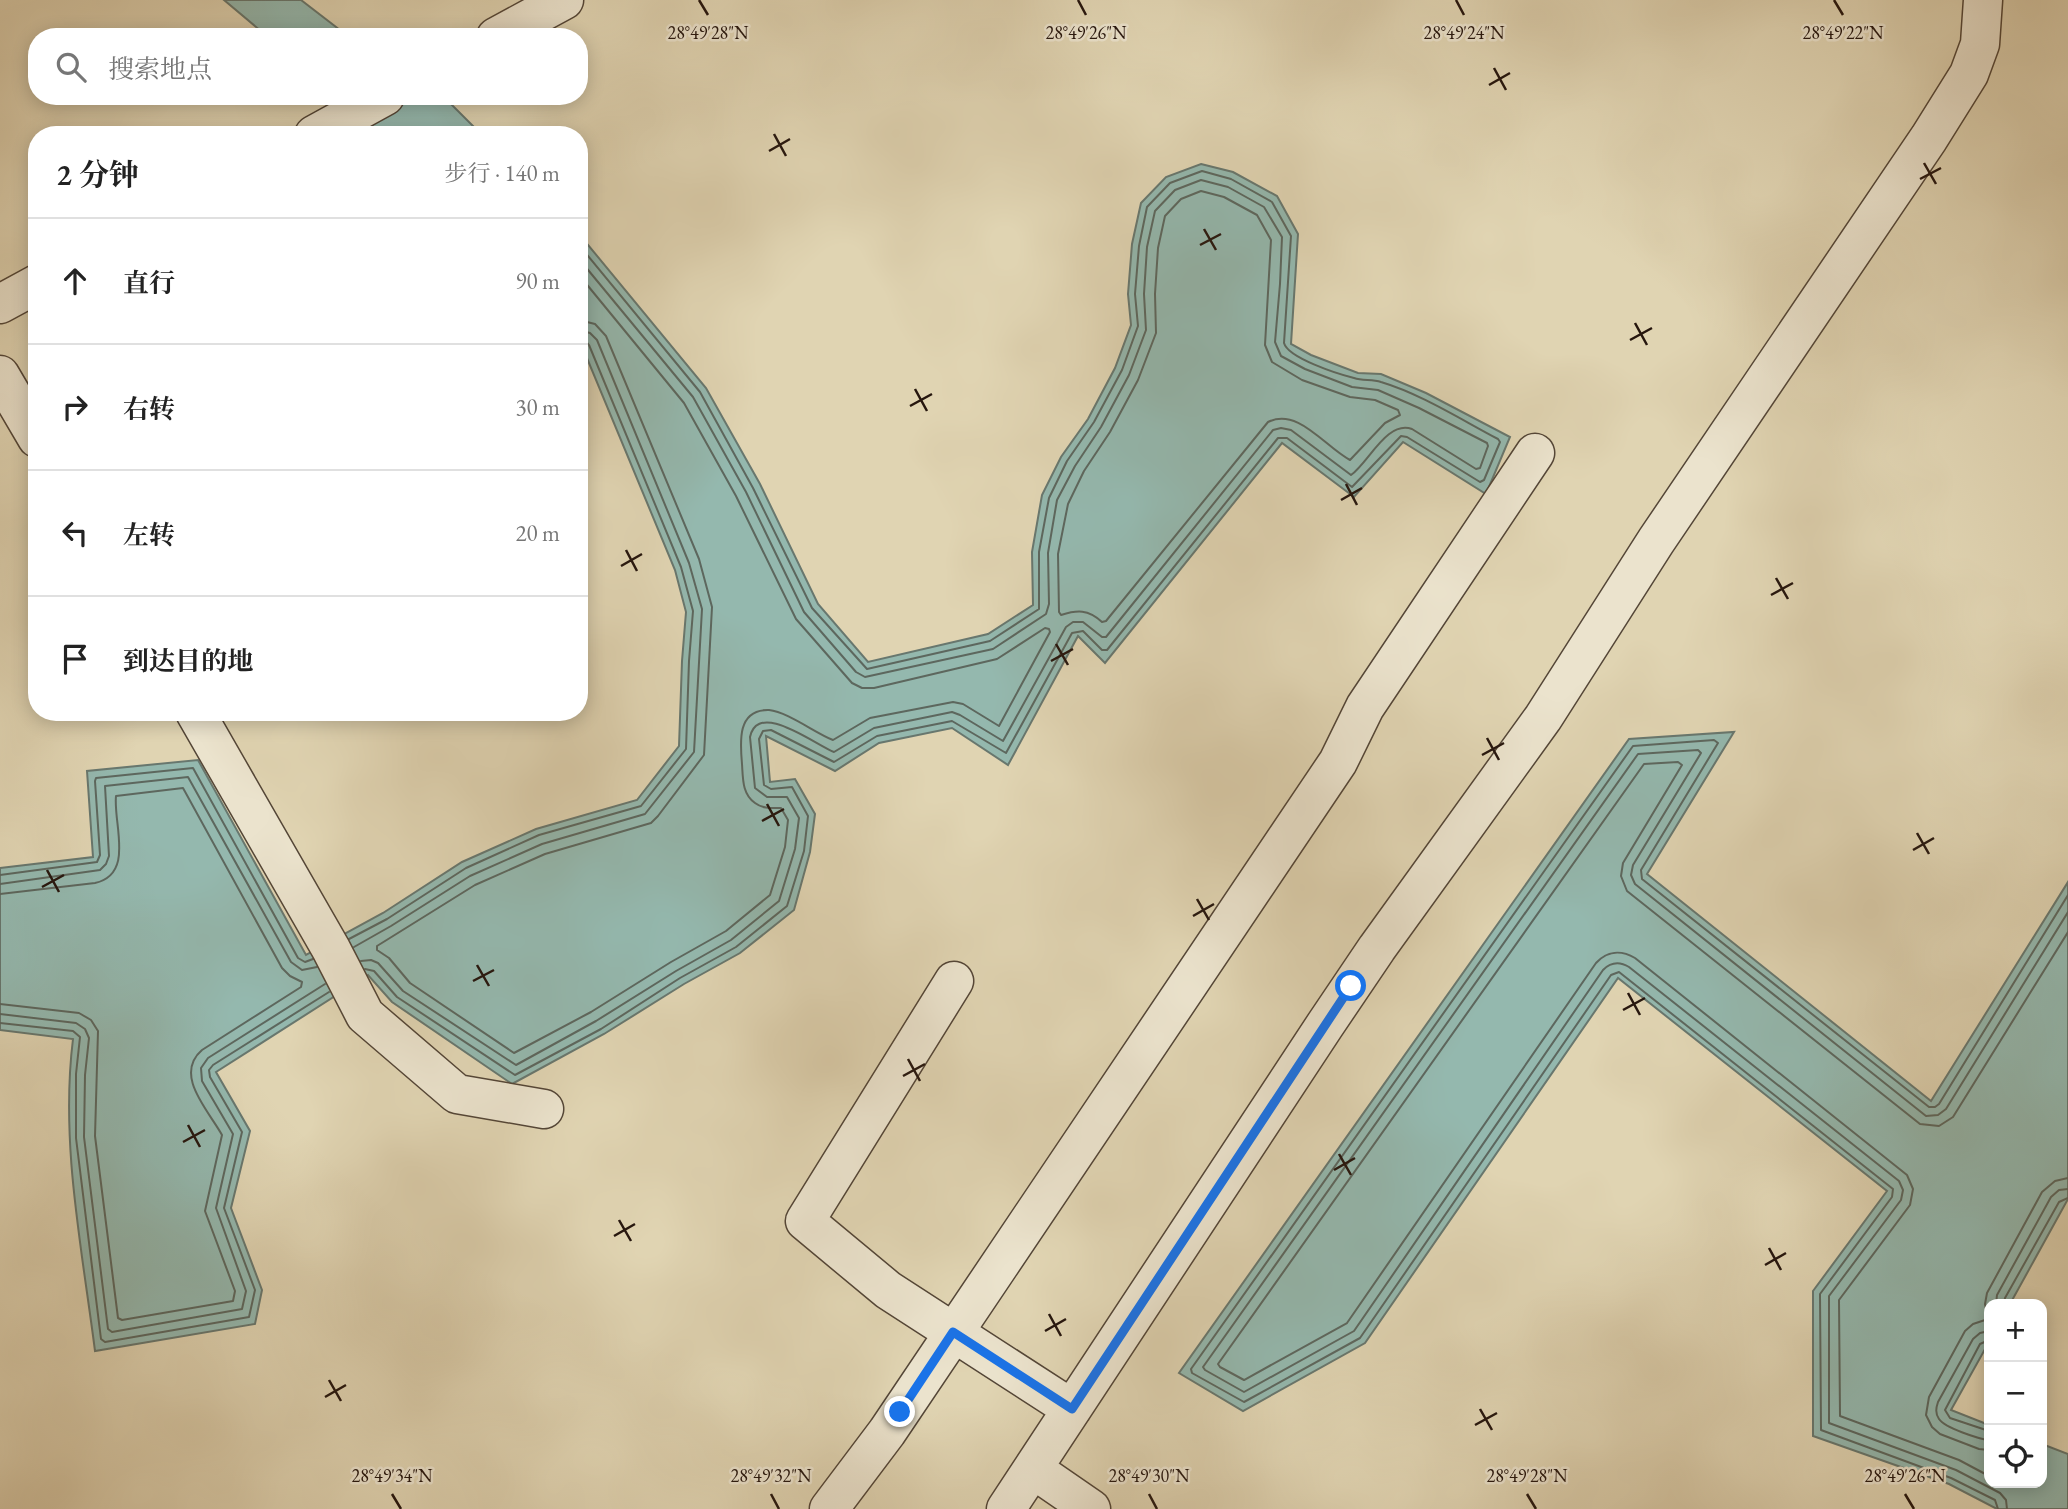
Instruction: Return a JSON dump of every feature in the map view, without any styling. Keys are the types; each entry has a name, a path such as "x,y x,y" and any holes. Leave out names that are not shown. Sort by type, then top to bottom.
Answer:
{"street":[{"path":"513,28 564,0"},
{"path":"1006,1509 1325,1025 1543,718 1656,541 1930,138 1969,74 1980,44 1983,0"},
{"path":"330,126 369,105"},
{"path":"0,304 28,289"},
{"path":"0,374 28,422"},
{"path":"830,1509 887,1433 1330,773 1365,707 1535,453"},
{"path":"199,721 331,949 365,1015 457,1094 544,1110"},
{"path":"954,981 805,1221 888,1290 1072,1409"},
{"path":"1033,1469 1091,1509"}],"water":[{"path":"224,0 301,0 337,28 257,28"},
{"path":"353,105 452,105 473,126 364,126 374,121"},
{"path":"1201,164 1233,172 1277,196 1298,234 1291,344 1311,355 1358,373 1381,374 1426,393 1510,437 1486,494 1403,442 1354,497 1282,443 1105,663 1078,636 1008,765 952,728 879,743 835,771 766,736 770,782 795,779 815,814 810,852 794,910 740,953 604,1034 512,1084 392,1002 368,975 216,1072 250,1131 231,1208 262,1290 255,1324 95,1351 71,1156 69,1117 73,1039 0,1030 0,868 93,857 87,771 198,760 306,955 383,913 462,862 536,829 637,800 679,746 686,612 675,570 588,361 588,245 706,388 760,484 818,604 868,662 988,634 1033,605 1032,552 1042,495 1061,457 1088,419 1115,368 1131,325 1128,294 1132,244 1141,203 1166,177"},
{"path":"1734,732 1647,874 1931,1101 2068,882 2068,1199 2013,1299 1984,1299 1984,1351 1951,1410 1984,1423 1984,1488 2047,1488 2047,1446 2068,1454 2068,1509 1997,1509 1949,1484 1813,1436 1813,1291 1887,1191 1618,978 1365,1343 1243,1411 1179,1373 1629,739"}],"route":[{"path":"900,1412 953,1332 1072,1409 1351,986"}]}
